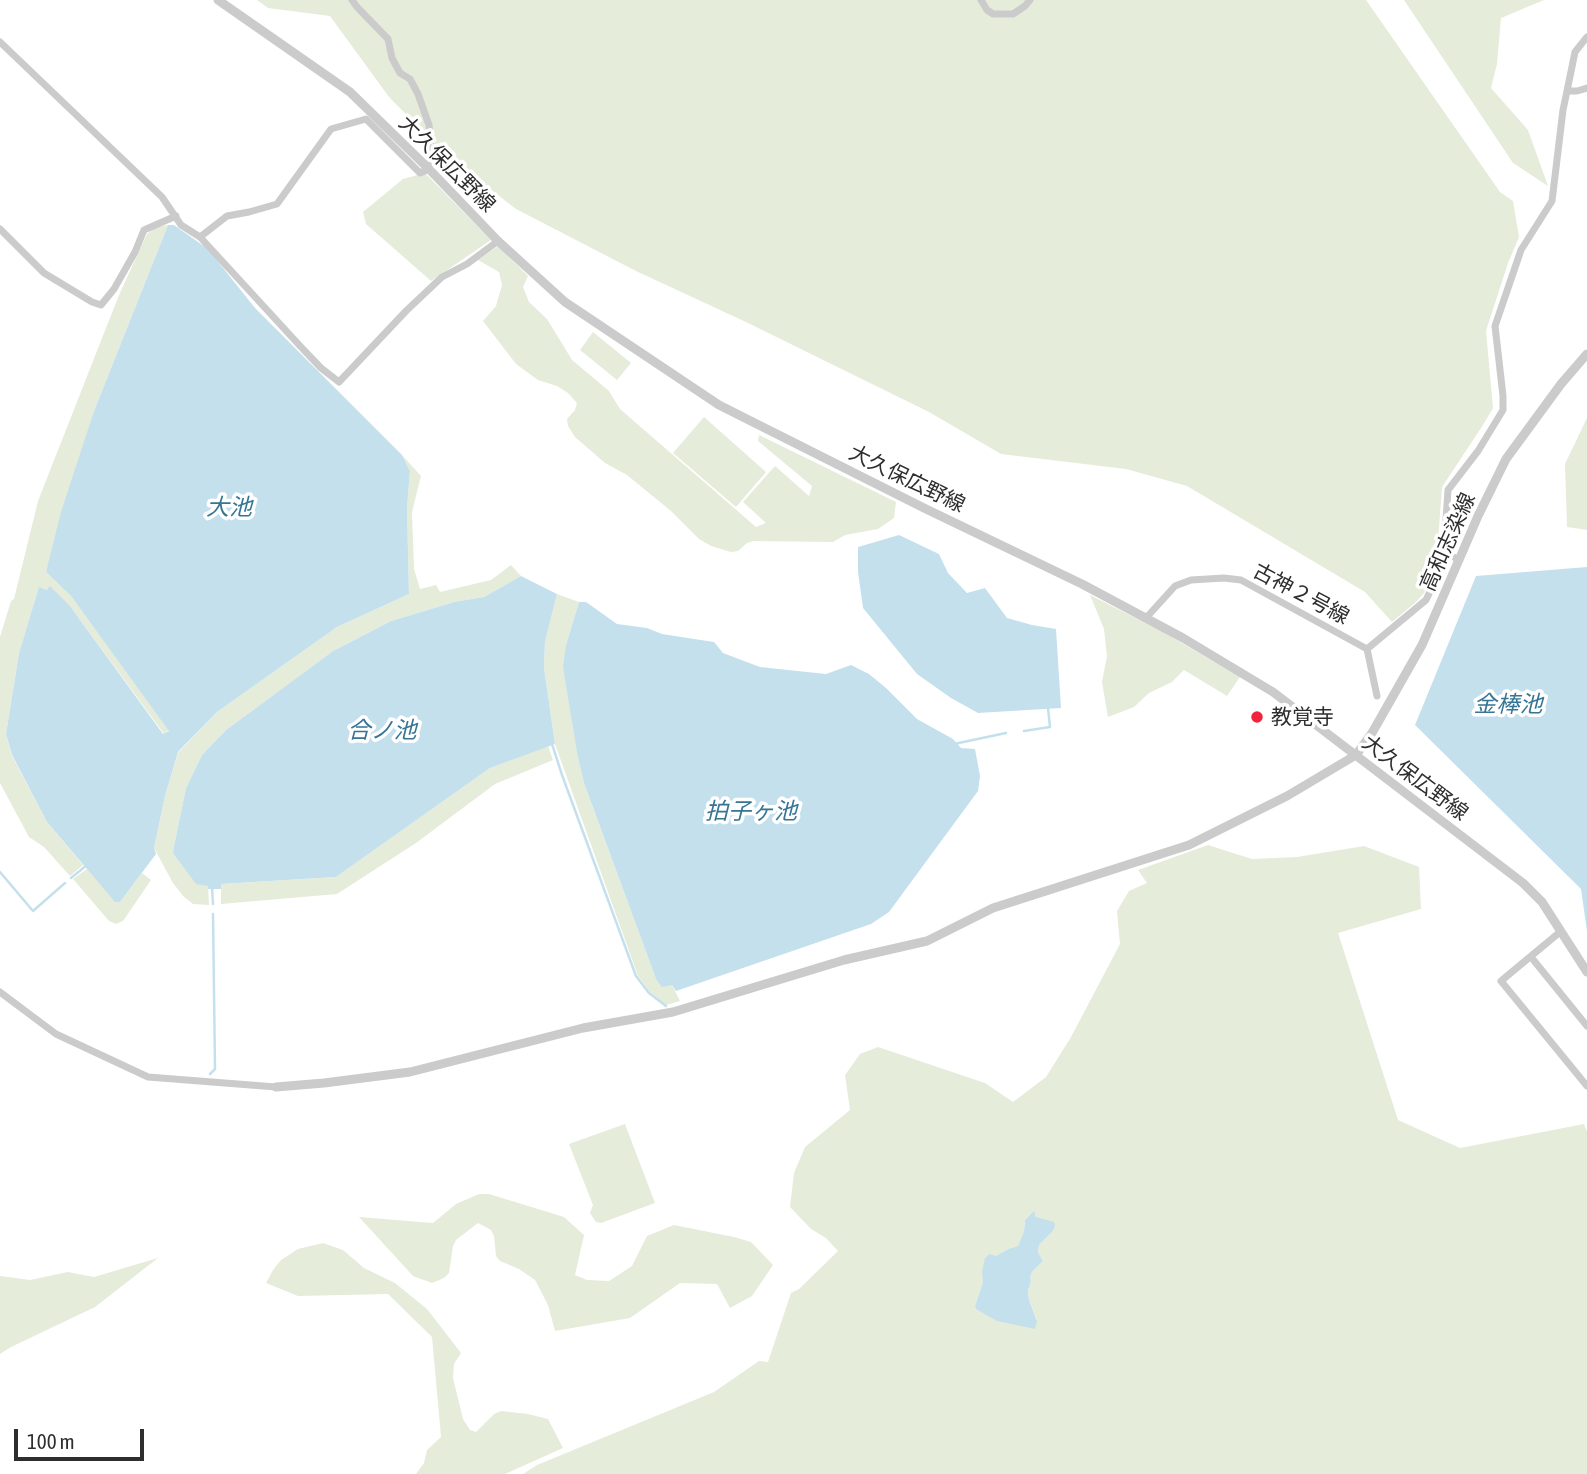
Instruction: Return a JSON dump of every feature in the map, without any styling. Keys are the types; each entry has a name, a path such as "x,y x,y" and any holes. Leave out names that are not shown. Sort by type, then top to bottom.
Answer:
{"street":[{"name":"大久保広野線","path":"218,0 350,92 498,241 565,302 719,405 1082,584 1183,638 1273,692 1523,883 1542,902 1587,972"},
{"path":"200,237 227,216 277,204 331,129 366,119 420,173 429,169 429,125 418,94 410,79 400,72 392,58 387,38 352,0"},
{"path":"981,0 993,14 1013,14 1030,0"},
{"path":"1377,696 1367,649 1426,600 1440,570 1444,550 1448,490 1478,451 1503,410 1495,326 1521,250 1552,201 1570,72 1575,52 1587,37"},
{"path":"0,42 162,197 181,225 200,237 300,347 339,382 442,276 467,264 498,241"},
{"path":"1567,91 1587,88"},
{"path":"0,229 44,273 101,305 114,289 144,230 176,216"},
{"name":"高和志染線","path":"1356,755 1372,733 1416,655 1506,458 1587,354"},
{"path":"1444,550 1458,560"},
{"name":"古神２号線","path":"1146,618 1175,586 1191,580 1241,580 1367,649"},
{"path":"0,992 56,1034 148,1077 276,1087 410,1072 583,1028 673,1012 844,960 927,941 993,908 1189,845 1287,796 1356,755"},
{"path":"1560,932 1501,981 1587,1086"},
{"path":"1531,957 1587,1026"}],"green space":[{"path":"257,0 1366,0 1500,192 1513,201 1519,237 1486,331 1493,408 1442,487 1436,569 1424,593 1392,622 1365,592 1187,486 1126,469 1001,454 929,412 636,271 516,209 446,155 389,97 330,16 268,8"},
{"path":"1404,0 1544,0 1501,18 1497,64 1491,88 1528,130 1548,186 1513,163"},
{"path":"425,173 491,240 431,281 366,224 363,212 403,179"},
{"path":"168,225 94,411 46,572 71,596 169,730 164,734 70,606 47,590 39,588 19,653 6,734 12,756 47,822 83,865 70,876 44,847 29,837 0,783 0,637 11,601 14,599 38,501 119,295 147,234 156,227"},
{"path":"498,246 528,276 523,287 529,302 547,319 572,360 609,391 620,409 756,527 766,523 743,502 775,466 809,496 812,486 758,441 759,435 896,502 894,518 878,529 845,535 833,542 753,541 738,551 731,552 699,539 671,511 627,475 605,463 575,437 567,419 577,403 568,393 538,380 516,364 483,321 496,306 502,285 499,272 478,260"},
{"path":"593,332 631,363 617,380 580,350"},
{"path":"704,417 766,472 736,507 673,453"},
{"path":"1587,418 1587,530 1567,527 1565,464"},
{"path":"402,455 421,476 412,512 414,569 420,589 436,585 440,592 491,580 511,565 521,576 484,597 454,602 391,621 333,651 226,730 202,755 186,788 174,846 173,853 208,886 209,905 193,904 173,883 154,848 178,753 217,712 337,627 409,594 407,508 410,471"},
{"path":"557,594 579,602 566,645 578,758 584,783 656,979 672,985 680,1001 666,1005 650,992 638,976 555,744 544,668 545,642"},
{"path":"1090,595 1161,631 1240,677 1227,696 1184,670 1172,682 1149,693 1134,707 1108,717 1102,682 1107,656 1104,629"},
{"path":"548,746 553,760 495,784 416,843 337,894 221,904 221,884 336,877 490,768"},
{"path":"1208,845 1252,859 1297,857 1364,846 1419,867 1421,909 1338,933 1398,1120 1460,1148 1584,1124 1587,1132 1587,1474 523,1474 537,1465 714,1392 759,1361 768,1362 791,1293 799,1289 838,1251 790,1207 794,1173 805,1147 850,1110 845,1075 860,1054 878,1047 985,1083 1013,1102 1046,1077 1071,1037 1120,944 1117,911 1129,891 1147,883 1138,870","holes":["1034,1212 1036,1217 1053,1231 1039,1245 1038,1252 1043,1261 1030,1278 1029,1300 1037,1320 975,1306 996,1256 1018,1246 1025,1220"]},
{"path":"87,869 115,901 120,902 142,873 151,880 123,921 116,924 109,921 73,879"},
{"path":"625,1124 655,1203 601,1223 596,1222 590,1213 593,1205 569,1144"},
{"path":"479,1194 489,1194 564,1217 584,1235 575,1275 587,1280 609,1281 632,1266 647,1236 674,1225 751,1242 773,1265 752,1296 730,1308 717,1284 680,1283 630,1318 555,1331 548,1305 535,1280 500,1261 496,1256 491,1230 478,1223 456,1240 449,1273 432,1283 413,1276 359,1217 433,1223 456,1204"},
{"path":"323,1243 343,1250 364,1268 395,1283 427,1309 461,1353 454,1364 453,1378 463,1419 470,1430 476,1432 494,1414 501,1411 528,1414 548,1419 563,1448 505,1474 416,1474 424,1463 427,1450 441,1437 432,1337 388,1294 298,1296 266,1283 281,1260 298,1249"},
{"path":"158,1258 95,1307 0,1354 0,1276 30,1280 68,1272 94,1277"}],"water":[{"name":"大池","path":"168,225 174,225 208,249 255,308 402,455 410,471 407,508 409,594 337,627 217,712 178,752 165,796 154,848 156,854 120,902 115,902 47,822 12,755 6,734 19,653 39,587 47,590 50,586 70,606 163,734 169,731 71,596 46,572 61,512 94,411"},
{"path":"899,535 939,554 948,573 967,593 985,588 1007,618 1056,629 1061,708 978,713 917,674 863,608 858,572 858,547"},
{"name":"金棒池","path":"1587,567 1587,931 1581,889 1415,725 1476,576"},
{"name":"合ノ池","path":"521,576 557,594 545,642 544,668 555,744 490,768 336,877 221,884 221,889 208,889 208,886 196,884 173,853 174,846 186,788 202,755 226,730 333,651 391,621 454,602 484,597"},
{"name":"拍子ヶ池","path":"579,602 586,602 617,624 714,642 723,653 760,667 826,674 851,665 869,674 917,719 953,739 961,748 975,749 980,776 978,791 889,912 871,924 676,991 672,985 662,987 656,979 584,783 578,758 563,667 566,645"},
{"path":"1034,1211 1036,1217 1054,1222 1055,1225 1053,1231 1039,1245 1038,1252 1043,1261 1030,1278 1028,1291 1037,1321 1035,1329 997,1321 975,1306 983,1282 985,1258 1018,1246 1025,1220"}],"waterway":[{"path":"1024,731 1050,727 1048,708"},
{"path":"954,744 1006,733"},
{"path":"552,744 636,976 649,993 666,1006"},
{"path":"71,878 87,865"},
{"path":"0,872 33,911 65,883"},
{"path":"212,887 213,904"},
{"path":"210,1074 215,1069 213,914"}],"place":[{"name":"教覚寺","path":"1257,717"}]}
